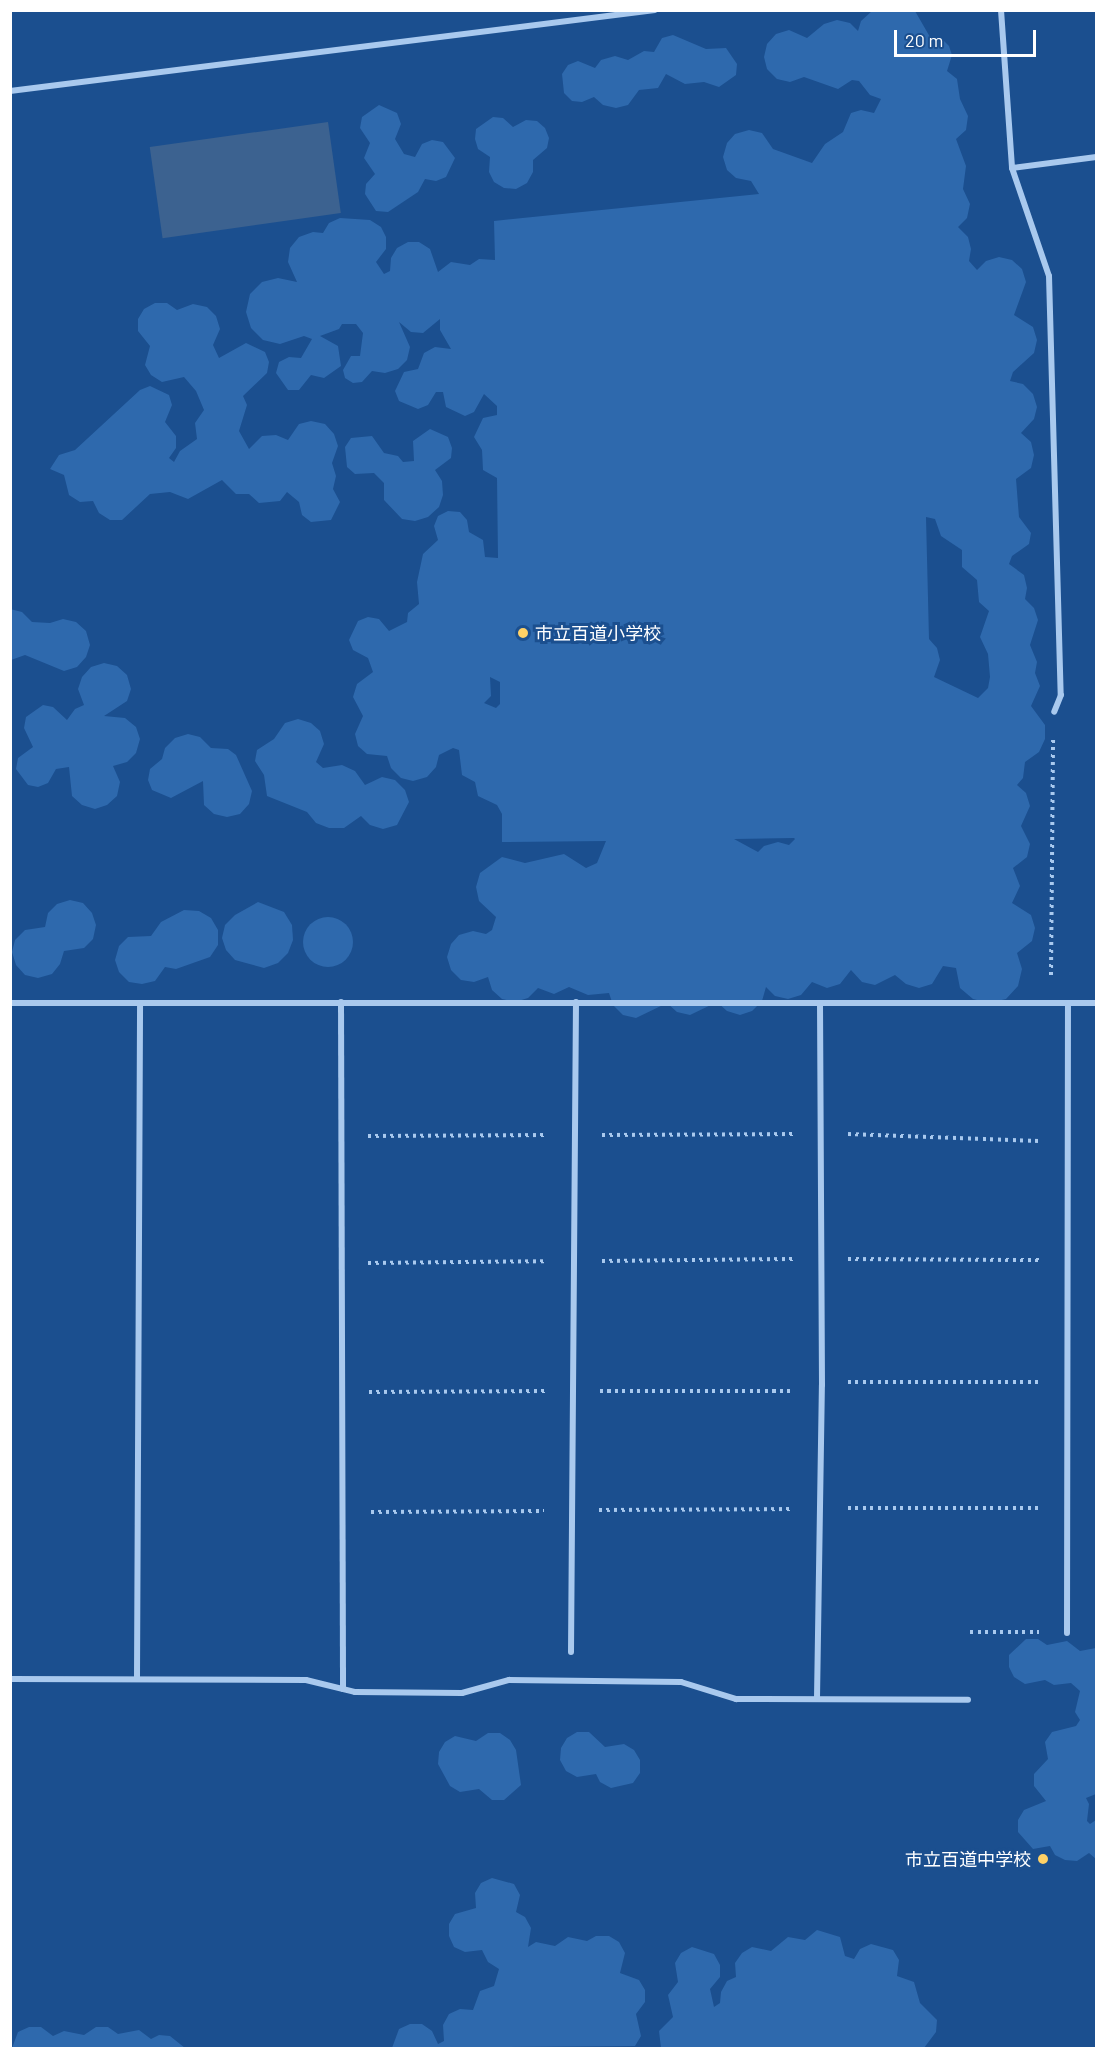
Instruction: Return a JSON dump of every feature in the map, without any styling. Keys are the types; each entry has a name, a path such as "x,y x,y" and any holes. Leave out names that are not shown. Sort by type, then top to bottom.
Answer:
{"street":[{"path":"10,91 655,10"},
{"path":"1001,10 1012,168 1049,276 1061,695 1054,712"},
{"path":"1012,168 1096,157"},
{"path":"341,1002 340,1263 344,1392 343,1689"},
{"path":"10,1003 140,1005 341,1002 1096,1003"},
{"path":"571,1652 572,1391 576,1261 576,1002"},
{"path":"817,1698 822,1385 820,1003"},
{"path":"1067,1633 1070,1382 1068,1003"},
{"path":"137,1678 140,1005"},
{"path":"10,1679 306,1680 343,1689 462,1693 509,1680 681,1682 736,1699 968,1700"}],"path":[{"path":"1051,1003 1054,712"},
{"path":"341,1136 820,1133 1069,1142"},
{"path":"340,1263 820,1259 1068,1260"},
{"path":"344,1392 787,1393 822,1385 1070,1382"},
{"path":"343,1512 1068,1507"},
{"path":"970,1632 1067,1633"}],"shaded area":[{"path":"872,11 915,11 930,37 941,38 949,46 952,55 947,71 957,79 960,99 968,116 966,130 956,139 966,166 963,189 970,204 967,218 958,227 968,237 971,249 969,261 977,270 986,261 999,257 1012,260 1022,269 1026,282 1014,315 1033,327 1037,340 1034,353 1013,372 1010,381 1023,384 1033,394 1037,407 1034,419 1021,433 1031,442 1034,455 1031,468 1016,479 1019,517 1031,533 1029,544 1012,556 1009,564 1024,575 1027,588 1025,599 1034,608 1038,620 1030,645 1037,662 1035,673 1040,686 1031,706 1045,725 1045,739 1039,752 1025,762 1023,778 1017,785 1026,793 1030,806 1021,826 1030,844 1027,857 1013,868 1020,886 1012,903 1031,915 1035,928 1032,941 1017,953 1022,969 1018,986 1006,999 989,1003 973,999 960,988 956,968 943,966 932,984 919,988 906,984 895,975 875,985 862,982 851,970 840,984 827,988 812,982 801,995 788,999 775,996 766,987 762,1001 752,1011 740,1015 727,1011 717,1002 690,1015 677,1012 667,1003 636,1018 623,1015 613,1005 609,993 588,995 569,987 554,994 538,988 528,998 515,1002 502,999 492,990 488,977 474,982 461,980 451,970 447,957 451,944 459,935 473,931 486,934 492,930 496,917 479,901 476,887 480,873 502,857 525,863 564,854 586,868 597,863 606,841 502,842 502,814 497,805 478,796 475,782 462,775 459,750 453,748 439,755 436,767 427,777 413,781 401,778 391,768 387,756 367,754 358,746 355,734 363,716 353,697 357,684 373,672 368,658 353,650 349,640 358,621 368,617 379,619 389,631 407,622 408,613 419,604 417,582 423,554 438,540 434,526 438,516 448,511 460,512 467,520 469,532 483,540 485,557 498,558 497,478 483,470 482,450 474,437 483,418 497,415 497,406 484,394 474,412 465,416 446,407 443,392 436,392 428,405 418,409 399,401 395,391 404,372 418,369 424,353 435,347 451,349 440,330 440,319 423,333 411,332 399,322 410,347 407,360 398,369 385,373 372,371 362,382 353,383 345,378 343,370 351,356 360,356 363,333 356,324 342,324 339,329 320,336 338,346 341,366 324,378 311,375 299,390 288,390 276,373 279,362 289,357 301,358 312,339 304,336 280,344 263,340 251,328 246,312 250,294 262,282 278,278 297,282 288,262 290,248 299,237 313,232 323,233 329,223 340,218 370,220 381,227 386,237 386,249 376,262 384,274 390,271 391,258 397,248 408,242 419,242 430,249 438,272 451,262 470,265 479,259 495,260 494,221 759,194 751,181 736,178 727,170 723,157 727,143 735,134 749,130 762,133 773,149 812,163 825,144 843,132 851,113 861,110 874,113 881,99 870,95 859,81 852,80 838,89 804,77 790,82 777,79 767,69 764,57 767,44 776,34 789,30 807,38 824,24 837,20 850,23 858,31 861,21","holes":["926,517 935,519 941,536 962,550 962,567 977,580 979,602 989,611 980,637 988,654 990,677 988,688 978,698 934,677 940,660 937,648 929,639","490,677 500,682 500,704 496,708 484,703 491,696","734,839 795,839 789,845 778,842 764,846 758,852"]},
{"path":"673,35 706,49 726,48 737,64 736,75 719,87 704,82 685,84 666,74 658,88 639,90 628,105 616,108 603,105 594,97 582,102 572,101 564,93 562,74 568,65 578,61 595,68 601,60 615,56 628,60 644,51 654,52 662,38"},
{"path":"379,105 397,113 401,124 395,139 404,154 415,157 422,144 432,140 443,142 455,158 446,177 436,181 425,179 418,192 388,212 376,211 365,194 366,184 375,174 364,158 370,143 360,128 362,117"},
{"path":"493,117 503,118 513,127 526,120 537,121 545,128 549,138 547,148 533,160 533,172 527,183 516,189 504,188 494,182 489,172 490,157 478,149 475,139 476,129"},
{"path":"328,122 341,213 163,238 150,147"},
{"path":"155,303 167,303 177,310 193,304 207,307 216,316 220,329 213,345 219,358 246,343 265,352 269,362 267,373 243,396 247,405 239,431 249,449 262,436 276,435 288,440 299,424 311,421 325,424 334,434 338,446 332,463 336,476 333,489 340,502 331,520 311,522 302,515 299,502 287,492 280,501 259,503 249,494 236,494 222,480 188,499 170,492 150,494 122,520 110,520 99,513 93,501 80,502 69,495 64,475 50,469 59,455 75,450 140,390 150,386 169,395 172,405 165,422 176,436 176,448 169,458 174,462 180,451 197,439 195,423 204,410 196,391 184,377 162,382 151,375 145,365 150,346 138,331 138,319 144,309"},
{"path":"430,429 448,437 452,448 451,458 435,470 442,481 443,495 439,507 428,517 415,521 402,519 384,500 384,483 374,473 355,474 347,467 345,447 351,438 372,436 384,453 398,456 403,462 414,461 413,441"},
{"path":"10,609 22,612 32,622 50,623 63,619 76,622 86,631 90,645 86,657 77,667 64,671 25,655 11,660"},
{"path":"104,663 117,666 127,675 131,689 127,701 104,716 125,718 136,727 140,739 136,753 127,762 113,766 120,782 117,796 107,805 95,809 82,805 72,796 69,767 56,769 48,783 38,787 28,785 16,769 18,758 33,747 24,728 26,717 43,705 53,707 67,720 75,709 84,705 78,689 82,677 91,667"},
{"path":"298,719 311,723 320,731 324,744 316,762 323,768 342,765 355,771 365,785 382,777 395,780 405,790 409,802 397,825 383,829 370,825 361,816 344,828 329,828 316,823 307,812 267,796 264,775 255,761 257,750 274,739 285,723"},
{"path":"188,734 200,737 211,748 228,749 236,755 252,791 249,804 240,814 227,817 214,814 204,805 203,781 171,798 152,790 148,780 150,769 162,759 165,748 175,738"},
{"path":"70,900 83,903 92,913 96,925 93,939 84,948 64,951 60,964 52,974 38,978 25,975 16,965 12,952 15,940 25,930 45,927 48,913 57,904"},
{"path":"258,902 284,912 292,925 293,940 288,953 278,963 264,968 235,960 226,950 222,938 225,925 235,915"},
{"path":"184,910 199,911 211,918 218,930 218,945 210,957 176,969 165,967 155,981 142,984 129,982 119,972 115,960 119,946 128,937 151,936 161,922"},
{"path":"323,917 333,917 346,924 353,937 353,947 346,960 333,967 323,967 314,963 307,956 303,947 303,937 307,928 314,921"},
{"path":"1026,1639 1038,1639 1047,1645 1067,1641 1080,1651 1096,1648 1096,1794 1086,1798 1089,1804 1087,1821 1090,1824 1096,1820 1096,1859 1089,1853 1077,1861 1065,1860 1055,1855 1050,1846 1033,1849 1018,1832 1018,1820 1024,1810 1046,1801 1034,1786 1034,1774 1048,1759 1045,1742 1052,1732 1076,1726 1080,1720 1075,1712 1080,1691 1071,1683 1054,1685 1045,1680 1025,1684 1014,1677 1009,1667 1009,1655"},
{"path":"577,1732 589,1732 605,1747 624,1744 634,1750 640,1760 640,1773 633,1783 611,1788 600,1782 596,1774 577,1777 566,1771 560,1760 561,1748 567,1738"},
{"path":"488,1733 500,1733 510,1740 516,1750 521,1785 504,1800 492,1800 479,1789 460,1792 450,1786 438,1764 439,1752 445,1742 455,1736 476,1741"},
{"path":"492,1878 514,1884 520,1895 516,1912 525,1917 531,1928 528,1947 536,1942 555,1946 568,1937 587,1941 596,1936 609,1936 619,1942 625,1953 620,1973 639,1980 645,1990 645,2002 636,2014 641,2036 635,2046 392,2048 399,2029 410,2024 422,2024 432,2031 438,2044 444,2041 443,2025 449,2014 460,2009 473,2010 480,1991 494,1986 499,1969 488,1962 482,1950 465,1952 454,1947 449,1936 449,1924 455,1914 476,1908 475,1893 481,1883"},
{"path":"817,1930 840,1937 845,1956 854,1959 860,1949 871,1944 893,1950 899,1960 897,1976 914,1982 920,2003 937,2020 936,2032 924,2048 661,2048 659,2031 673,2017 668,1995 678,1982 675,1963 681,1953 692,1947 714,1954 720,1965 720,1977 710,1989 714,2007 720,2003 721,1992 727,1981 736,1977 735,1963 742,1953 752,1947 771,1951 788,1937 805,1940"},
{"path":"29,2027 41,2027 53,2036 64,2031 84,2035 96,2027 108,2027 118,2034 139,2030 151,2039 159,2035 170,2036 185,2048 12,2048 18,2032"}],"place":[{"name":"市立百道小学校","path":"523,633"},
{"name":"市立百道中学校","path":"1043,1859"}]}
